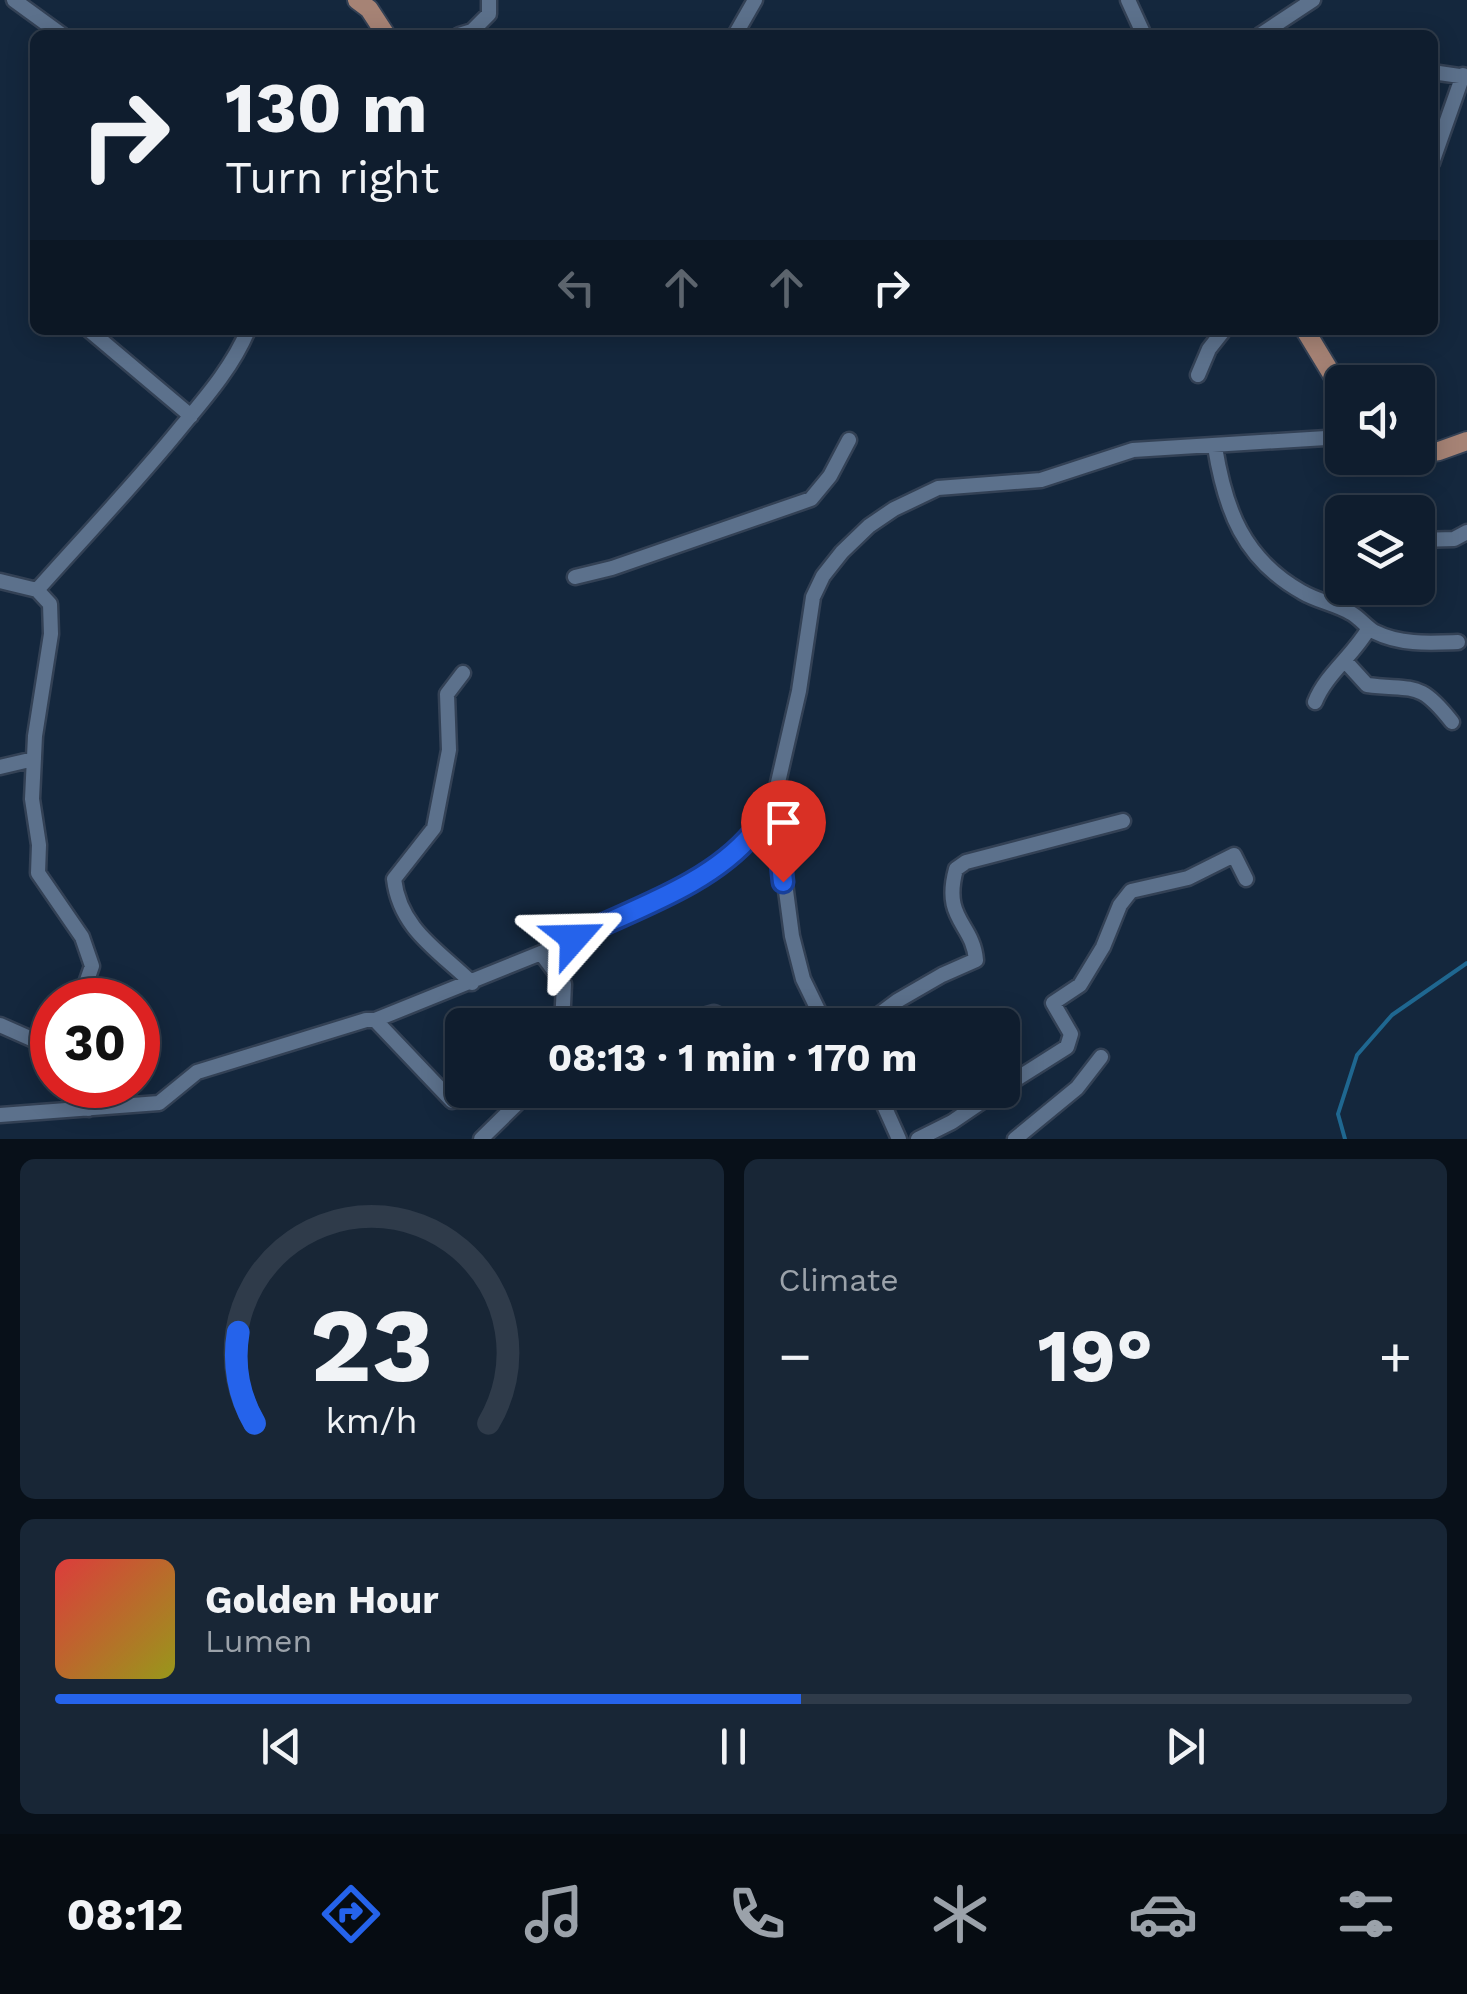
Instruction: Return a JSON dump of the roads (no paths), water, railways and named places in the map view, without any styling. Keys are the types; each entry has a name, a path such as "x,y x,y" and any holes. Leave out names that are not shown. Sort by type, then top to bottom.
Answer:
{"main road":[{"path":"357,0 370,9 383,30"},
{"path":"1308,335 1326,365"},
{"path":"1435,452 1467,440"}],"street":[{"path":"14,0 55,30"},
{"path":"737,30 755,0"},
{"path":"1128,0 1142,30"},
{"path":"1268,30 1313,0"},
{"path":"473,30 488,5"},
{"path":"1438,73 1465,76 1438,148"},
{"path":"95,335 191,416"},
{"path":"37,590 191,416 229,366 245,335"},
{"path":"1198,375 1208,348 1220,335"},
{"path":"0,1116 159,1104 197,1072 375,1020 472,983 696,879 729,857 755,832 774,800 799,692 813,597 842,552 894,509 938,488 1041,480 1133,450 1325,438"},
{"path":"575,577 612,568 811,499 830,476 849,440"},
{"path":"1215,447 1222,495 1246,543 1266,565 1300,592 1350,613 1369,628 1393,639 1427,644 1458,642"},
{"path":"1435,540 1454,540 1467,532"},
{"path":"0,581 37,590 50,604 52,634 40,700 32,800 38,873 82,937 92,966 88,978"},
{"path":"1315,702 1321,687 1346,662 1369,628"},
{"path":"1346,662 1367,685 1418,688 1438,703 1452,722"},
{"path":"463,673 448,694 449,750 434,828 394,879 396,897 412,929 472,983"},
{"path":"0,767 34,760"},
{"path":"774,800 792,936 803,978 817,1008"},
{"path":"890,1008 976,960 953,907 956,869 966,862 1123,821"},
{"path":"1020,1077 1067,1047 1071,1034 1053,1003 1080,985 1103,947 1120,905 1132,891 1188,878 1234,855 1246,878"},
{"path":"541,953 564,984 563,1008"},
{"path":"375,1020 445,1094"},
{"path":"0,1025 30,1038"},
{"path":"1014,1139 1077,1088 1101,1057"},
{"path":"481,1139 513,1108"},
{"path":"884,1108 899,1139"},
{"path":"918,1139 973,1108"}],"waterway":[{"path":"1345,1139 1338,1114 1357,1055 1392,1015 1467,963"}]}
